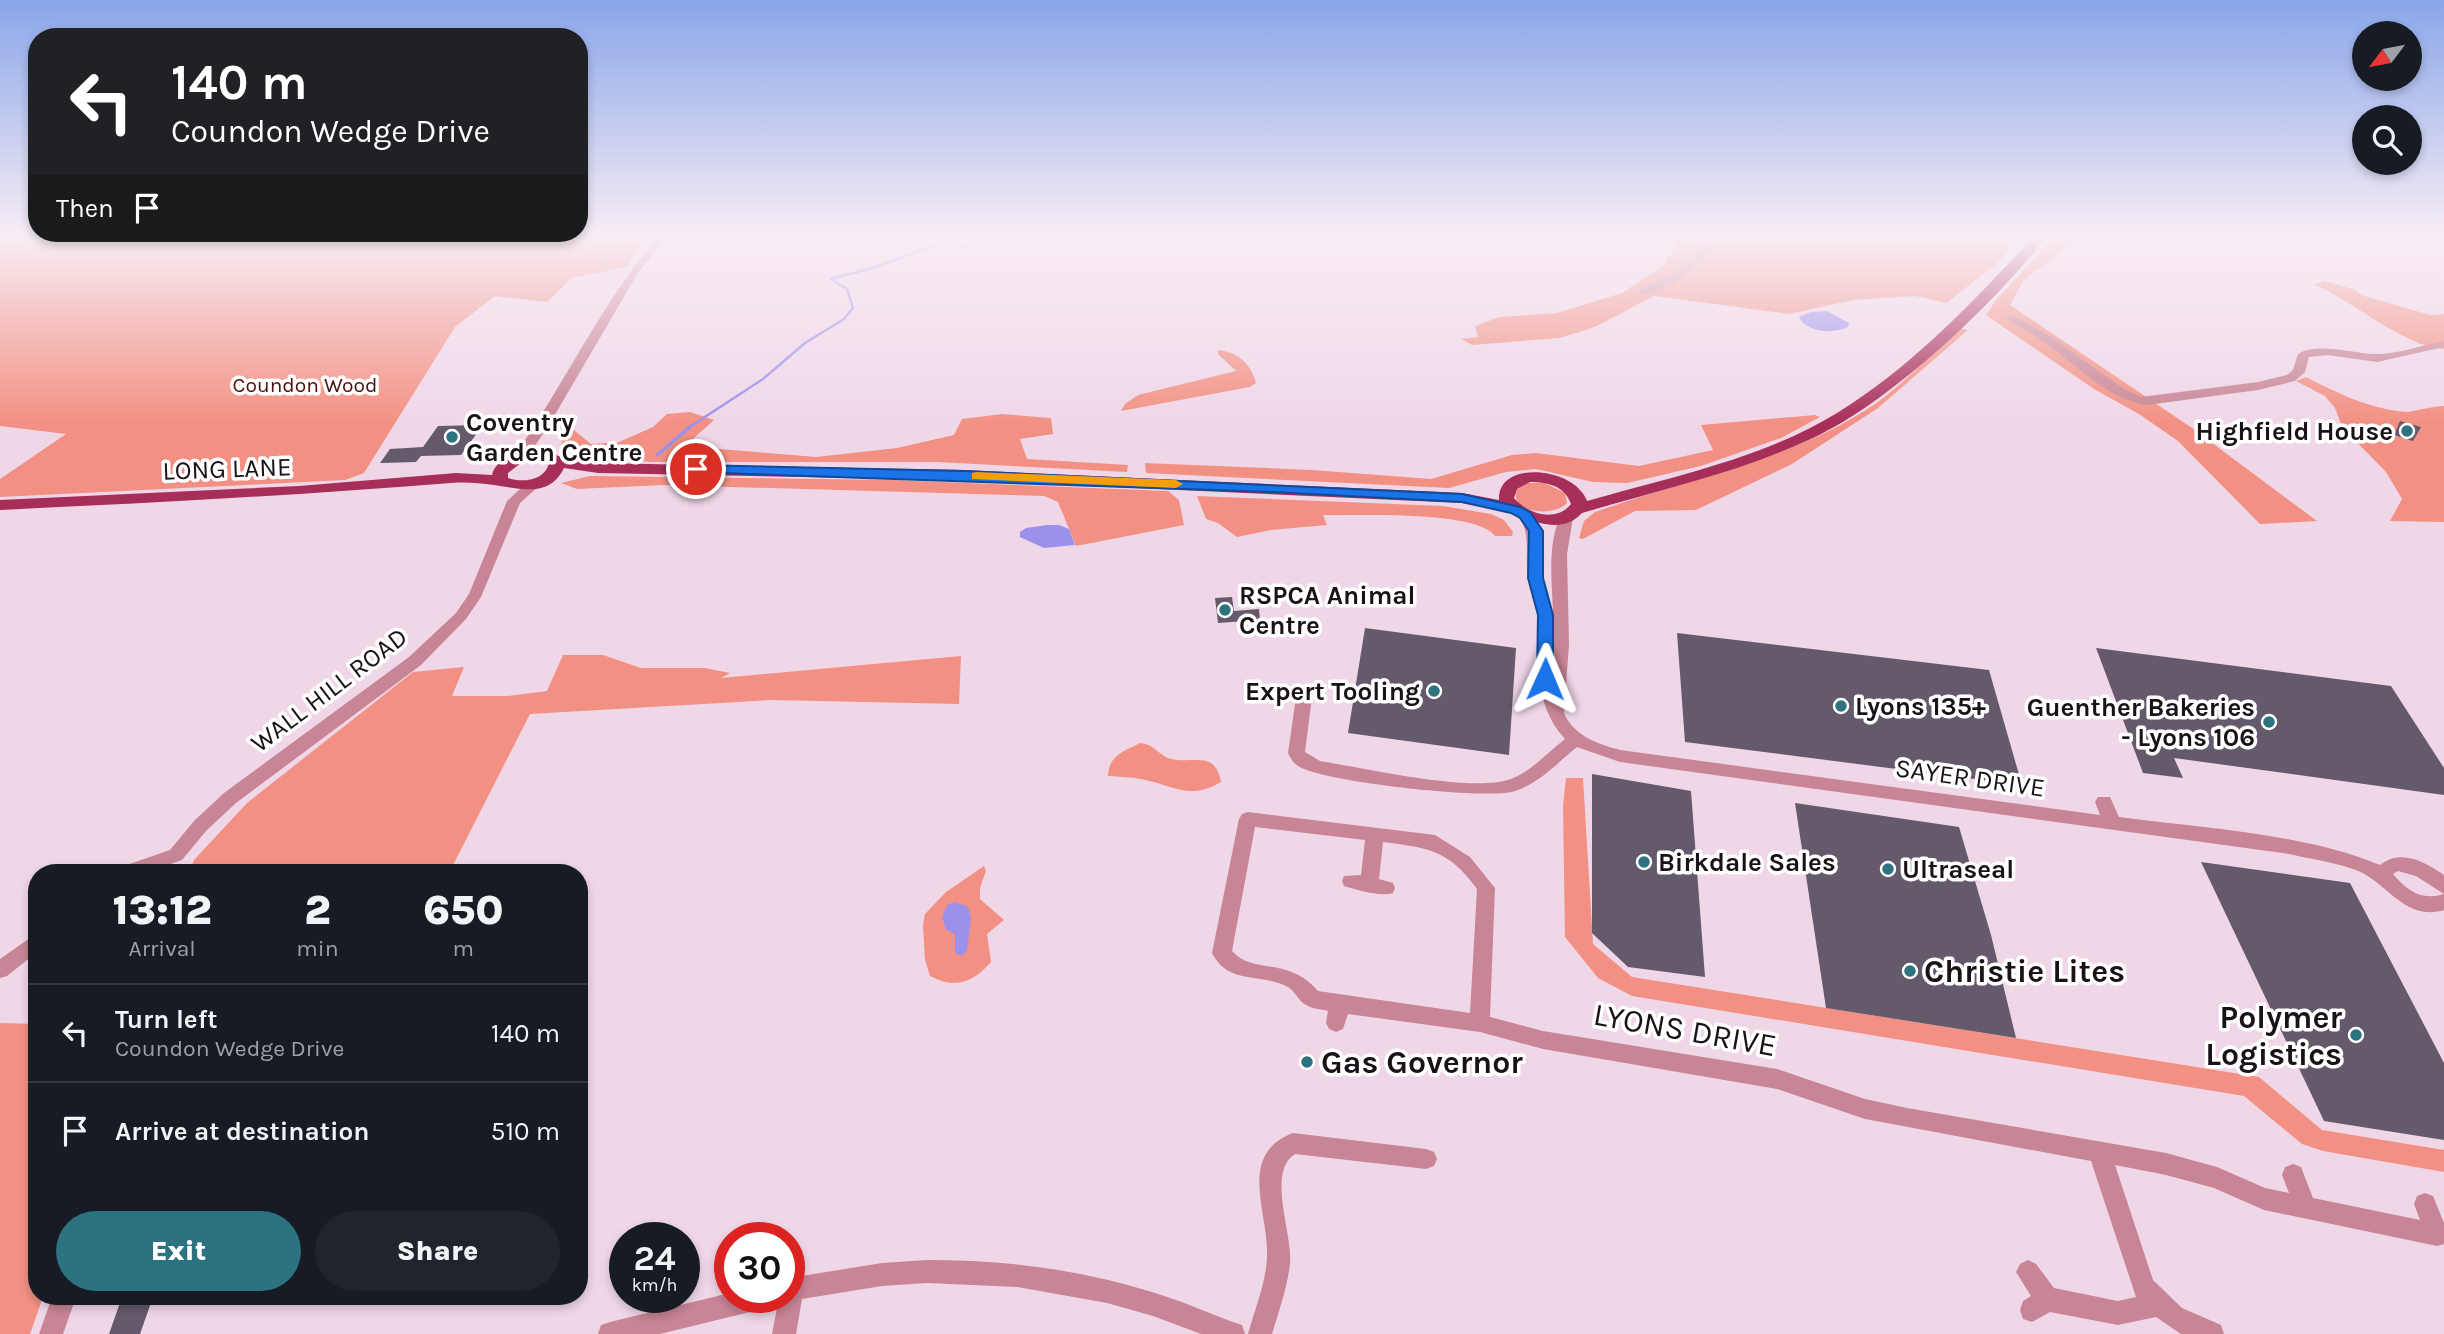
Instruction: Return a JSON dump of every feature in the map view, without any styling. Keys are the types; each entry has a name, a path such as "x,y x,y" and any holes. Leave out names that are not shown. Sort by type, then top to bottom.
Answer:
{"main road":[{"path":"507,483 520,458 551,459 598,468 964,475 1462,498 1547,520 1641,489 1695,477 1752,458 1809,434 1843,416 1911,365 1982,298"},
{"path":"540,481 555,471 551,459"},
{"name":"LONG LANE","path":"0,505 299,491 456,478 507,483 540,481 598,468"},
{"path":"1462,498 1533,477 1600,488 1641,489"},
{"path":"1560,482 1577,493 1580,505 1571,513"},
{"path":"1510,485 1506,498 1520,512"}],"street":[{"path":"520,458 544,423 618,298"},
{"path":"2013,318 2046,338 2120,392 2147,401 2258,386 2291,378 2299,372 2304,354 2328,352 2377,358 2444,344"},
{"path":"544,423 542,447 551,459"},
{"name":"WALL HILL ROAD","path":"172,864 200,825 230,798 415,661 461,616 476,594 507,483"},
{"name":"SAYER DRIVE","path":"1520,512 1536,531 1535,578 1546,615 1545,679 1548,700 1558,720 1576,739 1591,748 1619,756 2289,847 2357,863 2383,874"},
{"path":"1558,720 1556,704 1561,664 1562,610 1558,590 1571,513"},
{"path":"1304,697 1296,753 1303,761 1317,767 1447,785 1498,789 1525,778 1576,739"},
{"path":"2104,802 2113,824"},
{"name":"LYONS DRIVE","path":"1375,836 1249,813 1222,953 1227,962 1239,968 1290,978 1301,985 1312,999 1338,1014 1480,1023 1543,1040 1777,1079 1875,1111 2166,1164 2217,1178 2264,1199 2305,1206 2441,1242"},
{"path":"1369,884 1375,836 1435,842 1460,857 1475,871 1486,888 1480,1023"},
{"path":"150,864 176,855"},
{"path":"2444,887 2430,874 2411,865 2394,864 2388,866 2383,874 2393,888 2411,900 2433,905 2444,902"},
{"path":"0,970 28,948"},
{"path":"1259,1334 1279,1255 1270,1192 1271,1174 1280,1151 1293,1143 1426,1159"},
{"path":"2100,1153 2143,1287 2157,1305 2176,1319 2212,1334"},
{"path":"2293,1175 2305,1206"},
{"path":"2425,1204 2441,1242"},
{"path":"805,1287 881,1273 939,1269 998,1273 1053,1279 1106,1291 1156,1305 1206,1330 1233,1334"},
{"path":"2028,1272 2039,1305 2118,1313 2157,1305"},
{"path":"51,1334 61,1305"},
{"path":"610,1334 714,1309"},
{"path":"784,1334 787,1313"}],"green space":[{"name":"Coundon Wood","path":"0,298 492,298 455,327 364,473 345,480 0,497 0,479 66,434 0,426"},
{"name":"Coundon Wood","path":"515,298 551,298 547,302"},
{"path":"1605,298 1650,298 1595,327 1560,338 1472,345 1461,339 1478,337 1475,326 1499,317 1557,313"},
{"path":"1671,298 1880,298 1853,300 1789,314"},
{"path":"1925,298 1952,298 1946,303"},
{"path":"2014,298 2010,305 2192,428 2317,521 2260,524 2178,441 2139,414 2094,389 1986,315 1996,300"},
{"path":"2340,298 2372,298 2430,315 2444,314 2444,349 2428,346 2395,332"},
{"path":"1959,328 1968,330 1878,408 1792,464 1696,510 1635,511 1583,539 1579,538 1584,521 1595,512 1774,455 1843,424 1886,396"},
{"path":"1218,350 1232,353 1243,360 1256,383 1250,387 1121,411 1125,404 1138,395 1236,371 1218,354"},
{"path":"2306,377 2380,408 2409,412 2444,406 2444,522 2390,521 2402,499 2386,472 2342,427 2335,408 2325,396 2296,381"},
{"path":"690,412 714,420 685,446 816,457 897,448 954,435 962,419 1002,414 1051,418 1053,434 1020,439 1027,459 1128,465 1127,472 937,462 651,462 585,456 561,446 564,422 591,444 619,442 653,427 667,414"},
{"path":"1815,415 1820,417 1781,438 1701,466 1627,483 1593,482 1536,469 1506,472 1449,488 1146,473 1145,463 1312,470 1431,479 1512,455 1536,453 1639,466 1713,450 1701,425"},
{"path":"590,476 892,480 1168,491 1179,500 1184,525 1076,546 1058,502 1044,496 663,485 577,489 561,483"},
{"path":"1527,483 1545,483 1565,493 1567,503 1553,510 1535,511 1527,508 1516,498 1516,490"},
{"path":"1197,496 1443,506 1491,514 1504,520 1513,532 1512,536 1495,536 1484,528 1441,518 1323,515 1327,525 1271,530 1237,537 1218,523 1206,519"},
{"path":"563,655 603,655 641,668 705,668 730,673 721,678 961,656 959,704 771,700 530,714 454,864 192,864 247,803 413,672 464,667 452,696 507,696 547,691"},
{"path":"1140,743 1168,758 1208,762 1218,772 1221,782 1210,788 1190,791 1141,779 1108,776 1114,759"},
{"path":"1566,778 1583,778 1593,944 1632,977 2259,1077 2322,1130 2444,1150 2444,1172 2323,1151 2302,1144 2244,1096 1632,996 1598,978 1565,937 1563,806"},
{"path":"984,866 986,871 980,888 980,899 1004,920 987,934 991,962 977,975 963,982 939,980 930,976 925,960 925,914 946,892"},
{"path":"0,1023 28,1024 28,1305 40,1305 30,1334 0,1334"}],"shaded area":[{"path":"1827,311 1849,323 1848,327 1821,331 1808,326 1799,317 1811,312"},
{"path":"1059,525 1069,529 1075,545 1044,548 1020,537 1020,532 1026,528"},
{"path":"955,902 968,907 971,918 967,951 961,956 955,953 955,934 946,930 942,917 947,905"}],"building":[{"name":"Highfield House","path":"2400,421 2421,427 2413,441 2394,435"},
{"name":"Coventry Garden Centre","path":"483,425 461,455 421,456 416,462 380,463 390,449 423,447 438,426"},
{"name":"RSPCA Animal Centre","path":"1232,597 1234,611 1259,609 1260,620 1218,623 1215,598"},
{"name":"Expert Tooling","path":"1365,628 1516,648 1509,755 1348,733"},
{"name":"Lyons 135+","path":"1677,633 1989,670 2022,785 1685,742"},
{"name":"Guenther Bakeries - Lyons 106","path":"2096,648 2391,686 2444,768 2444,795 2174,758 2183,778 2143,773"},
{"name":"Birkdale Sales","path":"1592,774 1691,791 1705,977 1628,967 1592,933"},
{"path":"1795,803 1959,827 1991,935 2016,1038 1826,1008"},
{"path":"2201,862 2350,883 2444,1063 2444,1140 2324,1121"},
{"path":"119,1305 150,1305 140,1334 109,1334"}],"waterway":[{"path":"691,426 763,379 805,343 844,319 853,308 850,298"},
{"path":"657,455 691,426"}],"slow traffic":[{"path":"976,476 1176,484"}],"place":[{"name":"Highfield House","path":"2407,431"},
{"name":"Coventry Garden Centre","path":"452,437"},
{"name":"RSPCA Animal Centre","path":"1225,610"},
{"name":"Expert Tooling","path":"1434,691"},
{"name":"Lyons 135+","path":"1841,706"},
{"name":"Guenther Bakeries - Lyons 106","path":"2269,722"},
{"name":"Birkdale Sales","path":"1644,862"},
{"name":"Ultraseal","path":"1888,869"},
{"name":"Christie Lites","path":"1910,971"},
{"name":"Polymer Logistics","path":"2356,1035"},
{"name":"Gas Governor","path":"1307,1062"}],"route":[{"path":"696,469 964,475 1273,488 1462,498 1516,510 1529,519 1536,531 1535,578 1546,615 1545,679"}]}
